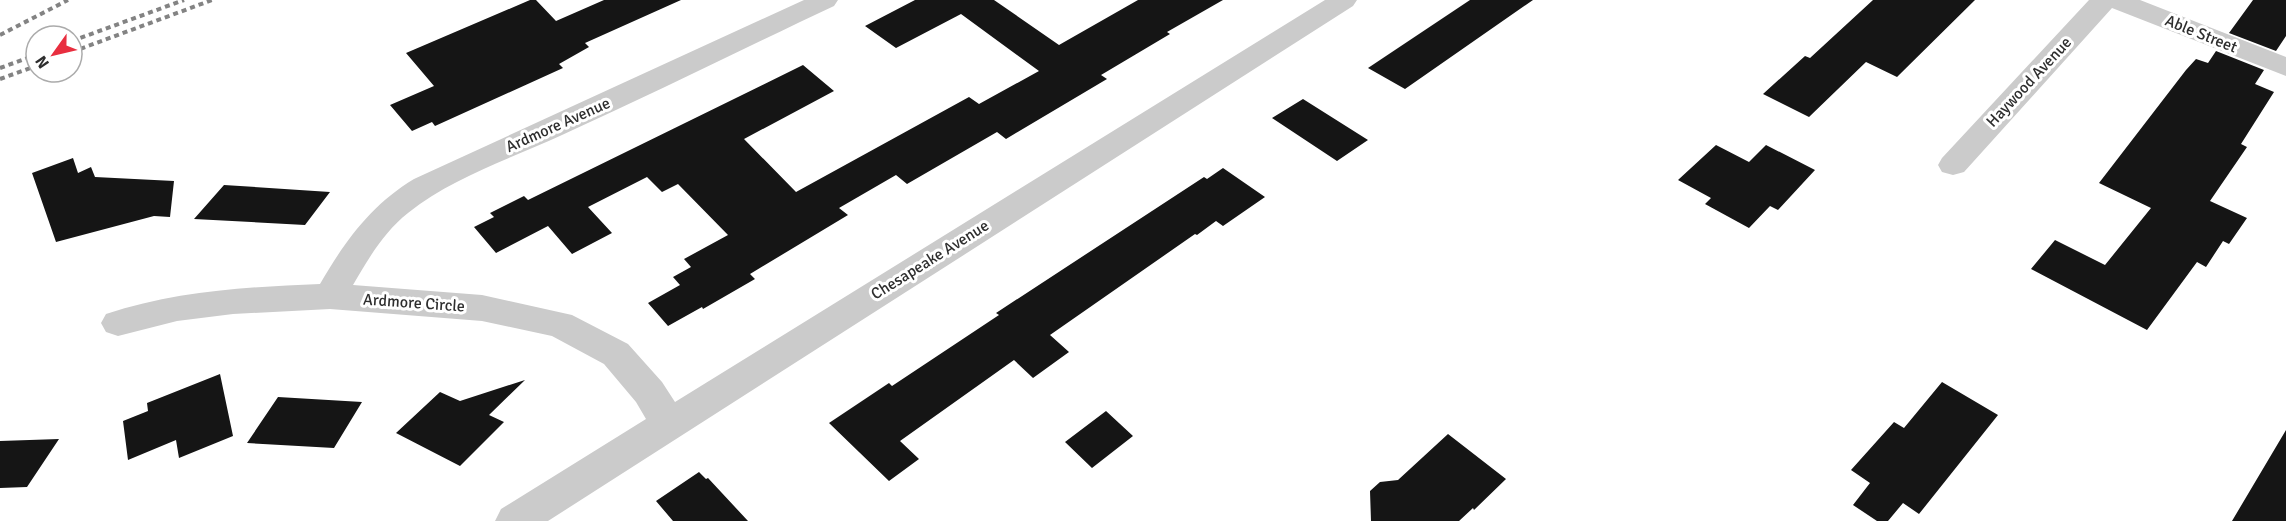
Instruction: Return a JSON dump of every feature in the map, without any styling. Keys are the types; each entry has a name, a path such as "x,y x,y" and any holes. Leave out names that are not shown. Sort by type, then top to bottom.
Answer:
{"street":[{"name":"Ardmore Avenue","path":"330,296 354,255 376,225 408,197 452,174 662,79 825,0"},
{"name":"Chesapeake Avenue","path":"515,521 1344,0"},
{"name":"Haywood Avenue","path":"1953,165 2104,0"},
{"name":"Able Street","path":"2116,0 2286,67"},
{"name":"Ardmore Circle","path":"118,323 177,308 233,301 330,296 482,308 560,324 616,354 649,392 669,424"}],"building":[{"path":"530,0 536,0 556,21 604,0 681,0 585,43 589,47 559,64 563,68 435,126 432,122 412,131 390,105 434,86 406,53"},
{"path":"915,0 994,0 1059,45 1138,0 1223,0 1167,32 1170,34 1101,75 1107,79 1006,139 997,132 907,184 896,175 839,208 848,215 750,274 755,279 668,326 648,303 680,285 673,277 691,267 684,259 728,235 678,184 662,192 647,177 588,207 612,233 572,254 548,226 496,253 474,227 494,217 490,213 524,196 528,200 803,65 834,91 744,139 796,192 969,97 979,104 1039,71 961,14 896,48 865,26"},
{"path":"1470,0 1533,0 1405,89 1368,68"},
{"path":"1873,0 1975,0 1897,77 1866,62 1809,117 1763,94 1805,56 1810,58"},
{"path":"2253,0 2286,0 2286,36 2276,51 2229,33"},
{"path":"2216,51 2264,70 2255,84 2274,92 2241,144 2247,147 2210,201 2247,218 2229,244 2223,241 2206,267 2197,262 2147,330 2031,269 2055,240 2105,265 2151,208 2099,183 2186,70 2196,59 2208,63"},
{"path":"1303,99 1368,140 1337,161 1272,118"},
{"path":"1716,145 1749,162 1766,145 1815,170 1778,210 1770,206 1749,228 1705,204 1711,198 1678,180"},
{"path":"73,158 78,173 91,167 95,177 174,181 170,217 154,216 56,242 32,173"},
{"path":"1223,168 1265,197 1223,226 1216,221 1197,235 1195,234 1050,335 1069,352 1033,378 1014,360 900,441 919,459 889,481 829,423 889,383 892,386 999,315 996,313 1204,177 1207,179"},
{"path":"224,185 330,192 305,225 194,219"},
{"path":"220,374 233,436 179,458 176,440 128,460 123,421 148,411 147,403"},
{"path":"525,380 489,415 504,422 460,466 396,433 440,392 460,401"},
{"path":"1942,382 1998,415 1919,514 1903,503 1888,521 1877,521 1853,505 1870,483 1851,470 1894,422 1904,428"},
{"path":"278,397 362,402 334,448 247,443"},
{"path":"1106,411 1133,436 1092,468 1065,442"},
{"path":"2286,430 2286,521 2232,521"},
{"path":"1448,434 1506,479 1459,521 1371,521 1370,491 1380,482 1398,480"},
{"path":"59,439 27,487 0,488 0,441"},
{"path":"699,472 706,479 708,478 748,521 673,521 656,501"}],"railway":[{"path":"0,35 68,0"},
{"path":"84,37 184,0"},
{"path":"84,48 212,0"},
{"path":"0,68 24,59"},
{"path":"0,79 24,70"}]}
